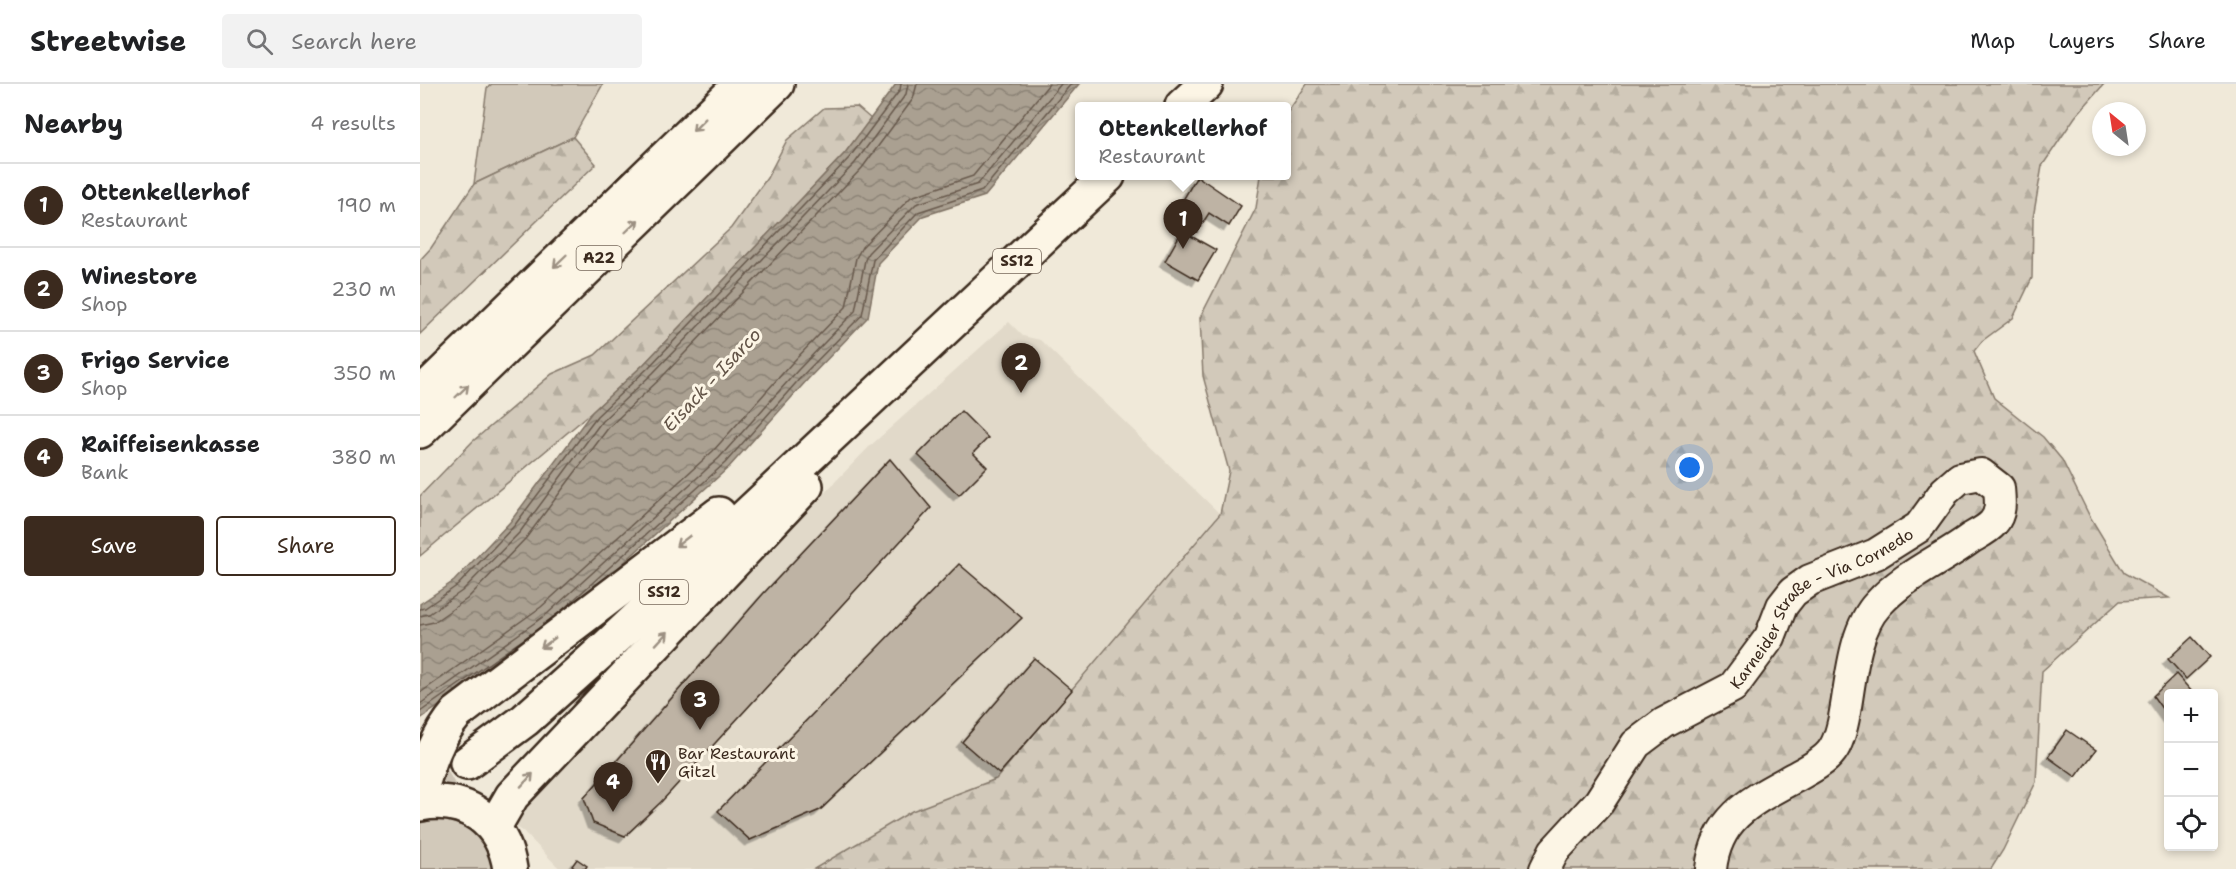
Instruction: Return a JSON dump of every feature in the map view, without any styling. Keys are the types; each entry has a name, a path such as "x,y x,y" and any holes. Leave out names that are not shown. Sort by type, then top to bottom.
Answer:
{"main road":[{"name":"A22","path":"420,395 741,84"},
{"name":"A22","path":"420,431 777,84"},
{"path":"1186,102 1206,84"},
{"name":"SS12","path":"467,763 525,720 604,649 1104,180"},
{"path":"494,827 512,796 817,474 926,346"},
{"path":"420,793 429,761 447,724 457,713 596,609 738,498 801,462"},
{"path":"420,804 445,802 458,804 483,817 494,827 508,854 510,869"}],"street":[{"name":"Karneider Straße - Via Cornedo","path":"1545,869 1554,851 1599,802 1636,744 1664,723 1733,687 1770,637 1782,606 1793,592 1810,580 1876,554 1902,538 1919,527 1945,491 1960,478 1981,474 1999,488 2001,508 1994,522 1909,577 1887,594 1873,609 1856,650 1842,727 1832,751 1810,769 1758,797 1737,814 1718,835 1712,854 1711,869"}],"shaded area":[{"path":"1009,322 1023,336 1040,340 1220,514 996,779 912,811 814,869 560,869 523,831 509,823 534,781 730,590 869,447"}],"green space":[{"path":"492,84 603,84 573,137 474,184 487,88"},
{"path":"1307,84 2104,84 2075,117 2042,166 2033,218 2032,278 2013,318 1982,341 1974,351 1994,398 2043,437 2062,460 2089,515 2124,573 2169,598 2120,601 2042,671 2036,782 2003,850 1991,869 814,869 912,811 996,779 1220,514 1229,471 1203,376 1200,318 1256,208 1260,180 1291,180 1291,107"},
{"path":"857,107 871,119 845,153 644,364 592,412 420,556 420,496 473,441 552,374 595,355 731,228 767,178 787,140 824,108"},
{"path":"573,137 596,164 420,334 420,260 431,248 474,184"},
{"path":"436,819 466,828 481,839 493,869 420,869 420,823"}],"water":[{"name":"Eisack - Isarco","path":"896,84 1079,84 985,196 923,216 878,263 868,317 808,379 729,467 555,625 420,719 420,604 454,581 510,522 592,412 644,364 845,153"}],"building":[{"path":"1195,180 1203,180 1241,206 1229,226 1209,213 1197,232 1173,217"},
{"path":"1182,231 1216,250 1198,280 1165,261"},
{"path":"961,411 988,438 973,453 987,467 959,495 918,455"},
{"path":"890,459 931,508 661,802 625,836 593,823 584,798 763,594"},
{"path":"959,564 1022,618 820,810 750,840 718,811"},
{"path":"2192,637 2210,657 2186,679 2168,659"},
{"path":"1034,658 1072,690 999,774 962,742"},
{"path":"2176,674 2190,689 2164,689 2164,711 2153,696"},
{"path":"2067,730 2096,750 2076,777 2048,757"},
{"path":"577,859 587,866 585,869 575,869 572,866"}],"tunnel":[{"path":"420,789 467,763"}],"place":[{"name":"Ottenkellerhof","path":"1183,249"},
{"name":"Winestore","path":"1021,393"},
{"name":"Frigo Service","path":"700,730"},
{"name":"Bar Restaurant Gitzl","path":"658,785"},
{"name":"Raiffeisenkasse","path":"613,812"}]}
